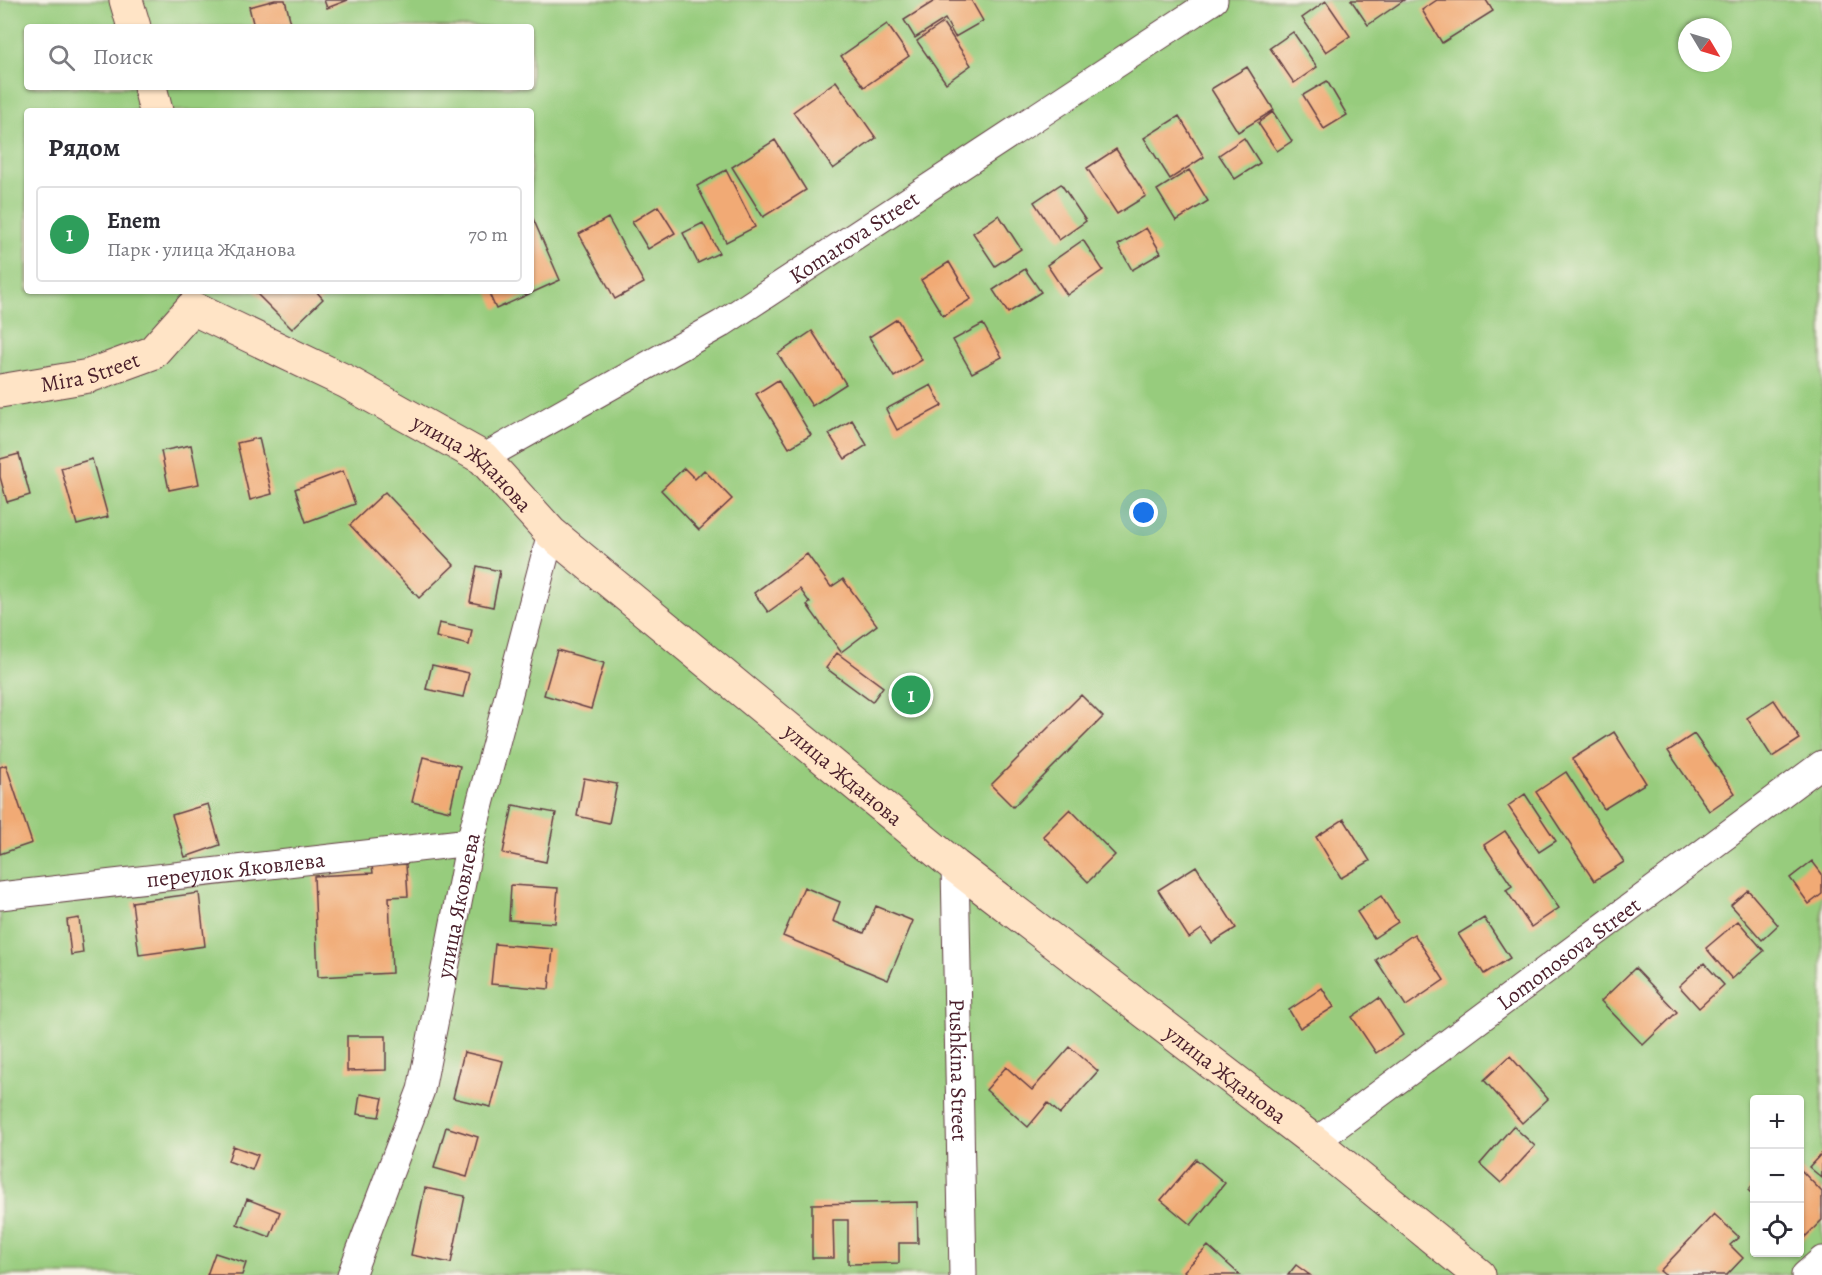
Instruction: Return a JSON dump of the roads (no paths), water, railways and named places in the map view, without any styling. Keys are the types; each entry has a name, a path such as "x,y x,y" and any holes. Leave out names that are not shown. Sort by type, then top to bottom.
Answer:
{"street":[{"path":"126,0 133,24"},
{"name":"Komarova Street","path":"483,458 721,324 1214,0"},
{"path":"151,90 155,108"},
{"name":"улица Жданова","path":"192,300 347,382 483,458 551,533 955,866 1315,1142 1479,1275"},
{"name":"Mira Street","path":"0,391 88,376 152,353 192,300"},
{"name":"улица Яковлева","path":"351,1275 421,1090 470,842 551,533"},
{"name":"Lomonosova Street","path":"1315,1142 1822,764"},
{"name":"переулок Яковлева","path":"0,896 470,842"},
{"name":"Pushkina Street","path":"955,866 963,1275"},
{"path":"1805,1275 1822,1260"}],"place":[{"name":"Enem","path":"911,695"}]}
